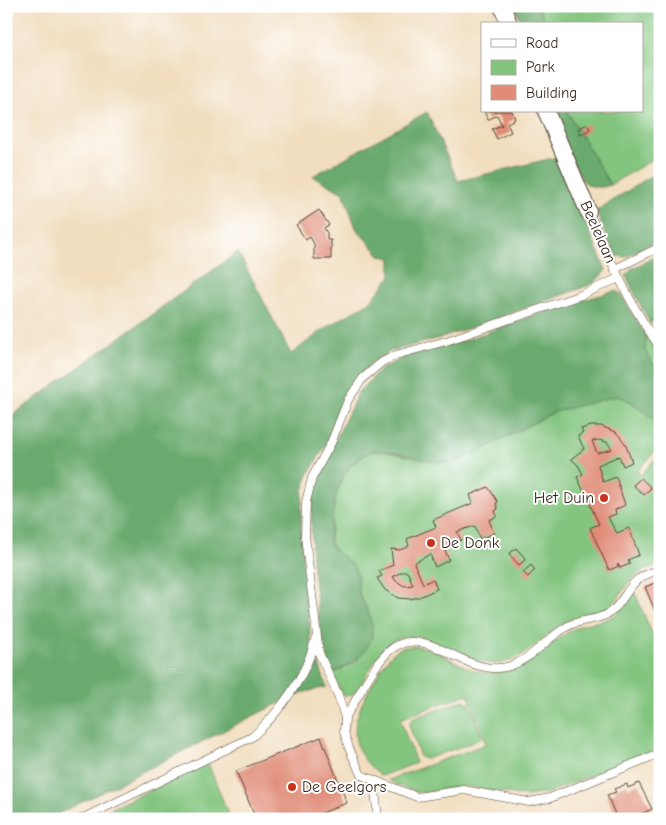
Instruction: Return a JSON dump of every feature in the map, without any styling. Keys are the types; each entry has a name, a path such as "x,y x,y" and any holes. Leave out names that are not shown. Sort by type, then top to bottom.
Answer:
{"street":[{"path":"502,6 508,22"},
{"name":"Beelelaan","path":"546,112 588,211"}],"lane":[{"name":"Beelelaan","path":"588,211 619,278 660,347"},
{"path":"615,269 660,247"},
{"path":"346,718 319,653 306,550 308,494 312,478 331,443 348,400 363,378 382,362 404,351 446,341 581,295 619,278"},
{"path":"660,570 636,581 609,614 568,626 526,658 511,666 480,667 424,643 409,642 395,646 382,659 346,718 344,732 361,775 417,797 464,790 517,800 534,801 550,798 660,753"},
{"path":"81,819 252,737 264,726 302,676 316,638"},
{"path":"374,781 378,819"}],"green space":[{"path":"514,6 538,6 545,22 521,22"},
{"path":"521,6 660,6 660,155 610,185 568,112 644,112 644,22 528,22"},
{"path":"427,112 458,181 557,157 606,270 595,282 579,289 444,337 391,351 371,363 353,383 344,398 326,445 308,475 303,491 301,511 302,554 311,643 327,687 301,693 285,700 48,819 6,819 6,420 238,252 291,354 327,327 370,302 391,276 391,258 381,256 357,230 343,193 313,176"},
{"path":"554,112 568,112 610,185 594,187 587,184 581,178 570,156"},
{"path":"660,170 660,239 626,257 616,256 596,211"},
{"path":"660,254 660,316 650,324 626,276 631,269"},
{"path":"615,291 620,293 646,336 645,351 660,375 660,425 630,401 616,396 554,412 468,457 457,460 438,462 382,451 367,453 358,459 345,473 341,482 335,501 329,541 335,551 351,564 356,571 360,597 370,617 372,637 363,653 357,659 332,674 321,638 312,561 311,502 318,476 359,391 380,370 406,356 460,342 555,308"},
{"path":"646,336 660,356 660,375 645,351"},
{"path":"616,396 630,401 660,425 660,446 637,472 641,475 660,453 660,564 636,576 606,610 566,622 528,651 512,660 502,663 488,663 473,659 429,640 415,637 401,638 383,650 353,695 343,696 332,674 357,661 370,615 359,593 358,581 345,558 336,552 330,543 333,506 340,481 348,467 369,452 382,451 438,462 454,462 468,457 554,412"},
{"path":"634,591 660,652 660,748 548,793 525,796 464,786 421,793 388,780 486,744 468,694 400,719 416,763 381,776 368,764 360,752 355,728 358,715 369,690 382,668 390,656 398,650 412,646 422,647 481,672 495,673 508,670 531,659 575,628 609,618 621,608"},
{"path":"464,700 469,703 481,735 479,740 426,759 420,757 409,725 412,719"},
{"path":"208,763 230,819 88,819"}],"building":[{"path":"484,112 512,112 515,119 507,123 511,132 497,139 492,129 502,125 497,115 488,120"},
{"path":"587,124 590,129 581,135 578,129"},
{"path":"319,210 329,225 324,228 327,233 327,240 331,240 331,259 314,259 314,244 310,237 306,240 296,225"},
{"name":"Het Duin","path":"601,426 616,432 625,443 632,462 623,466 619,456 598,465 603,482 616,477 625,505 615,510 616,514 608,517 617,533 629,528 639,555 628,560 630,564 620,568 618,564 617,567 609,570 590,528 599,524 577,477 583,474 578,465 571,459 584,449 578,436 583,433 581,429","holes":["592,441 607,442 612,449 597,453"]},
{"path":"641,478 651,488 644,495 633,485"},
{"name":"De Donk","path":"488,487 498,502 496,503 498,509 495,511 497,516 489,520 494,533 480,539 475,526 457,532 461,540 444,548 449,560 435,567 430,554 414,563 423,584 433,579 437,589 410,599 398,598 385,590 377,578 382,576 379,571 393,565 391,549 400,550 409,546 407,539 436,527 433,520 473,503 470,495","holes":["405,571 408,573 413,585 404,586 395,580 393,576"]},
{"path":"516,548 526,559 519,565 509,554"},
{"path":"531,565 535,570 528,577 523,572"},
{"path":"660,581 660,623 645,587"},
{"name":"De Geelgors","path":"321,737 347,803 307,819 256,819 236,771"},
{"path":"639,783 652,809 639,815 641,819 617,819 607,795 616,792 614,789 627,784 628,788"}],"place":[{"name":"Het Duin","path":"604,498"},
{"name":"De Donk","path":"431,543"},
{"name":"De Geelgors","path":"292,787"}]}
